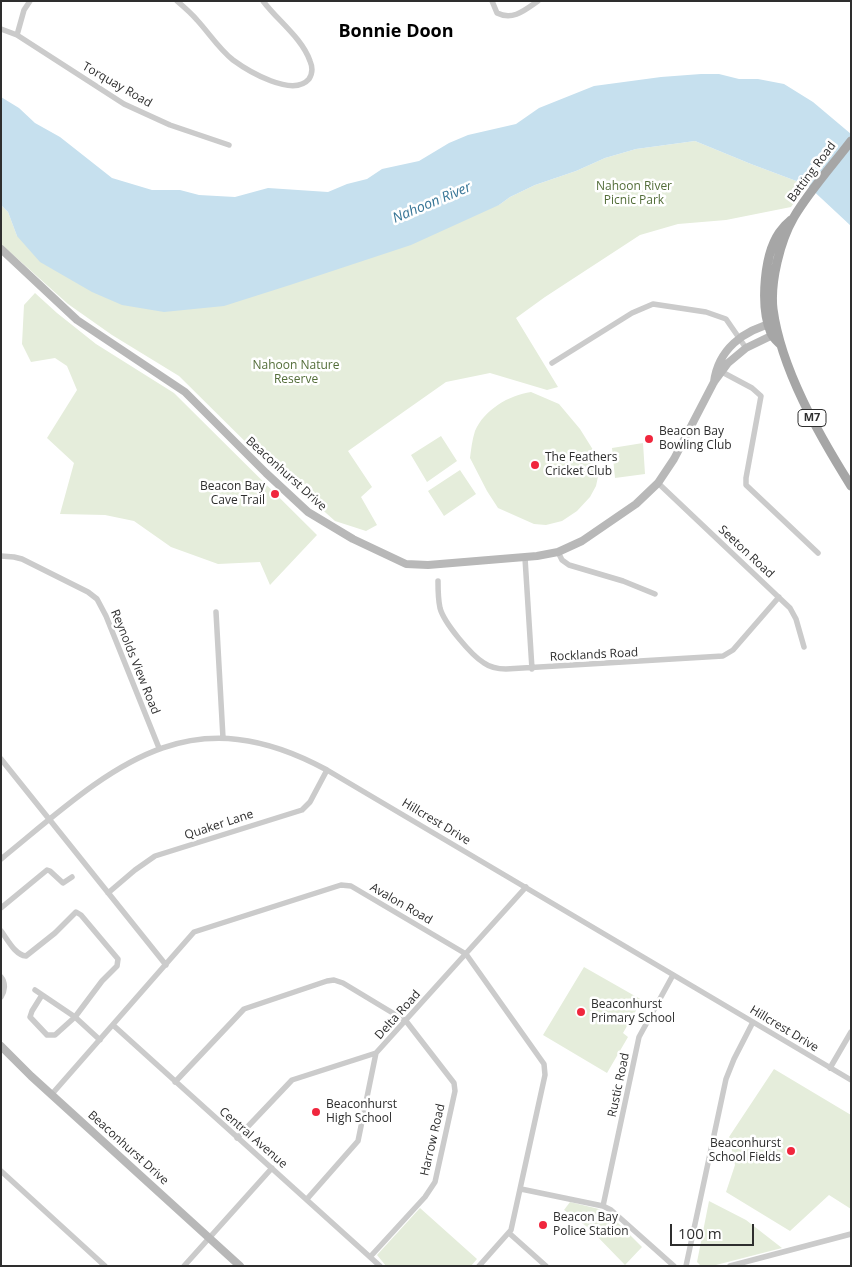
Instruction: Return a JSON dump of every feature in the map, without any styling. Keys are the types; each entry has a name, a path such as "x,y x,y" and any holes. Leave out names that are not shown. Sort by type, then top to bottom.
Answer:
{"main road":[{"name":"Batting Road","path":"851,141 794,218 777,264 772,323 775,334 814,422 851,486"}],"street":[{"path":"16,35 24,10 30,1"},
{"path":"177,1 234,61 280,84 300,85 307,81 312,74 312,66 308,55 263,1"},
{"path":"492,1 497,13 508,16 522,12 538,1"},
{"name":"Torquay Road","path":"1,29 16,35 124,104 170,125 229,145"},
{"name":"Beaconhurst Drive","path":"1,249 77,320 185,392 272,479 308,512 354,539 406,564 428,565 525,558 558,552 582,541 636,504 658,483 674,459 714,382 734,357 746,348 775,334"},
{"path":"552,363 632,313 653,304 706,312 726,319 746,348"},
{"name":"Beaconhurst Drive","path":"714,382 715,371 719,361 739,338 772,323"},
{"path":"722,372 752,388 760,396 746,485 818,552"},
{"name":"Seeton Road","path":"658,483 790,608 794,614 804,647"},
{"path":"558,552 562,560 569,565 623,581 655,594"},
{"name":"Reynolds View Road","path":"1,556 22,559 88,592 97,599 159,748"},
{"path":"525,558 532,669"},
{"name":"Rocklands Road","path":"438,581 440,608 443,615 457,635 478,658 494,668 532,669 723,656 732,650 780,597"},
{"path":"216,612 224,738"},
{"name":"Hillcrest Drive","path":"1,859 106,776 159,748 188,742 224,738 248,740 288,750 327,770 851,1080"},
{"path":"1,759 166,965"},
{"name":"Quaker Lane","path":"108,893 155,856 302,810 310,802 327,770"},
{"path":"1,908 47,870 64,883 72,876"},
{"name":"Avalon Road","path":"52,1094 196,931 348,884 466,954 544,1066 543,1082 512,1226 509,1233 479,1266"},
{"name":"Delta Road","path":"307,1199 358,1141 376,1053 526,888"},
{"path":"1,931 17,952 22,956 26,956 55,933 76,912 80,914 117,956 118,964 102,981 75,1017 55,1035 47,1035 30,1016 42,994"},
{"name":"Rustic Road","path":"603,1206 640,1037 674,975"},
{"path":"1,977 4,988 1,997"},
{"path":"175,1082 244,1009 327,981 334,980 343,983 406,1021"},
{"path":"34,990 75,1017 100,1040"},
{"name":"Harrow Road","path":"370,1257 425,1197 435,1182 454,1091 454,1083 406,1021"},
{"path":"686,1266 726,1079 734,1058 753,1022"},
{"name":"Central Avenue","path":"113,1025 380,1266"},
{"path":"830,1068 851,1032"},
{"name":"Beaconhurst Drive","path":"2,1050 240,1266"},
{"path":"237,1138 292,1080 376,1053"},
{"path":"184,1266 272,1168"},
{"path":"1,1171 105,1266"},
{"path":"521,1189 603,1206 611,1210 674,1266"},
{"path":"509,1233 546,1266"},
{"path":"730,1266 851,1234"}],"green space":[{"name":"Nahoon Nature Reserve","path":"695,141 807,185 791,207 726,220 678,224 640,235 516,318 558,387 547,390 490,373 446,382 348,451 372,487 361,497 377,525 366,531 335,521 290,481 287,483 179,376 112,335 68,304 1,244 1,205 8,212 17,236 499,205 510,197 535,185 576,171 605,158 636,149"},
{"path":"35,293 96,344 174,393 317,535 270,585 260,562 218,564 171,547 134,521 105,515 60,514 74,463 47,438 77,390 67,366 55,358 31,362 22,344 24,305"},
{"name":"The Feathers Cricket Club","path":"531,392 559,404 580,429 595,453 599,472 596,486 590,497 577,511 562,521 546,525 534,524 498,508 470,458 475,431 484,416 506,400"},
{"path":"441,436 457,461 427,482 411,455"},
{"path":"643,443 645,474 615,478 612,448"},
{"path":"460,470 476,494 444,516 428,491"},
{"path":"584,967 642,1000 623,1033 628,1037 607,1073 543,1035"},
{"name":"Beaconhurst School Fields","path":"774,1069 851,1115 851,1209 829,1195 790,1231 726,1192 735,1165 729,1137"},
{"path":"709,1201 746,1220 782,1248 712,1266 701,1266 697,1262"},
{"path":"570,1202 599,1209 611,1216 642,1247 625,1265 590,1229 564,1210"},
{"path":"420,1208 477,1259 471,1266 386,1266 377,1255"}],"water":[{"name":"Nahoon River","path":"701,74 719,74 739,79 758,79 784,84 813,102 851,134 851,226 807,185 695,141 636,149 605,158 576,171 535,185 510,197 499,205 411,245 290,285 224,306 164,312 122,305 92,292 40,262 17,236 8,212 1,205 1,97 19,108 35,123 60,137 112,178 152,190 180,190 199,195 235,197 268,188 328,192 347,184 367,179 382,169 419,161 449,143 468,135 516,124 539,108 594,86"}],"place":[{"name":"Beacon Bay Bowling Club","path":"649,439"},
{"name":"The Feathers Cricket Club","path":"535,465"},
{"name":"Beacon Bay Cave Trail","path":"275,494"},
{"name":"Beaconhurst Primary School","path":"581,1012"},
{"name":"Beaconhurst High School","path":"316,1112"},
{"name":"Beaconhurst School Fields","path":"791,1151"},
{"name":"Beacon Bay Police Station","path":"543,1225"}],"district":[{"name":"Bonnie Doon","path":"396,32"}],"park label":[{"name":"Nahoon River Picnic Park","path":"634,194"}]}
